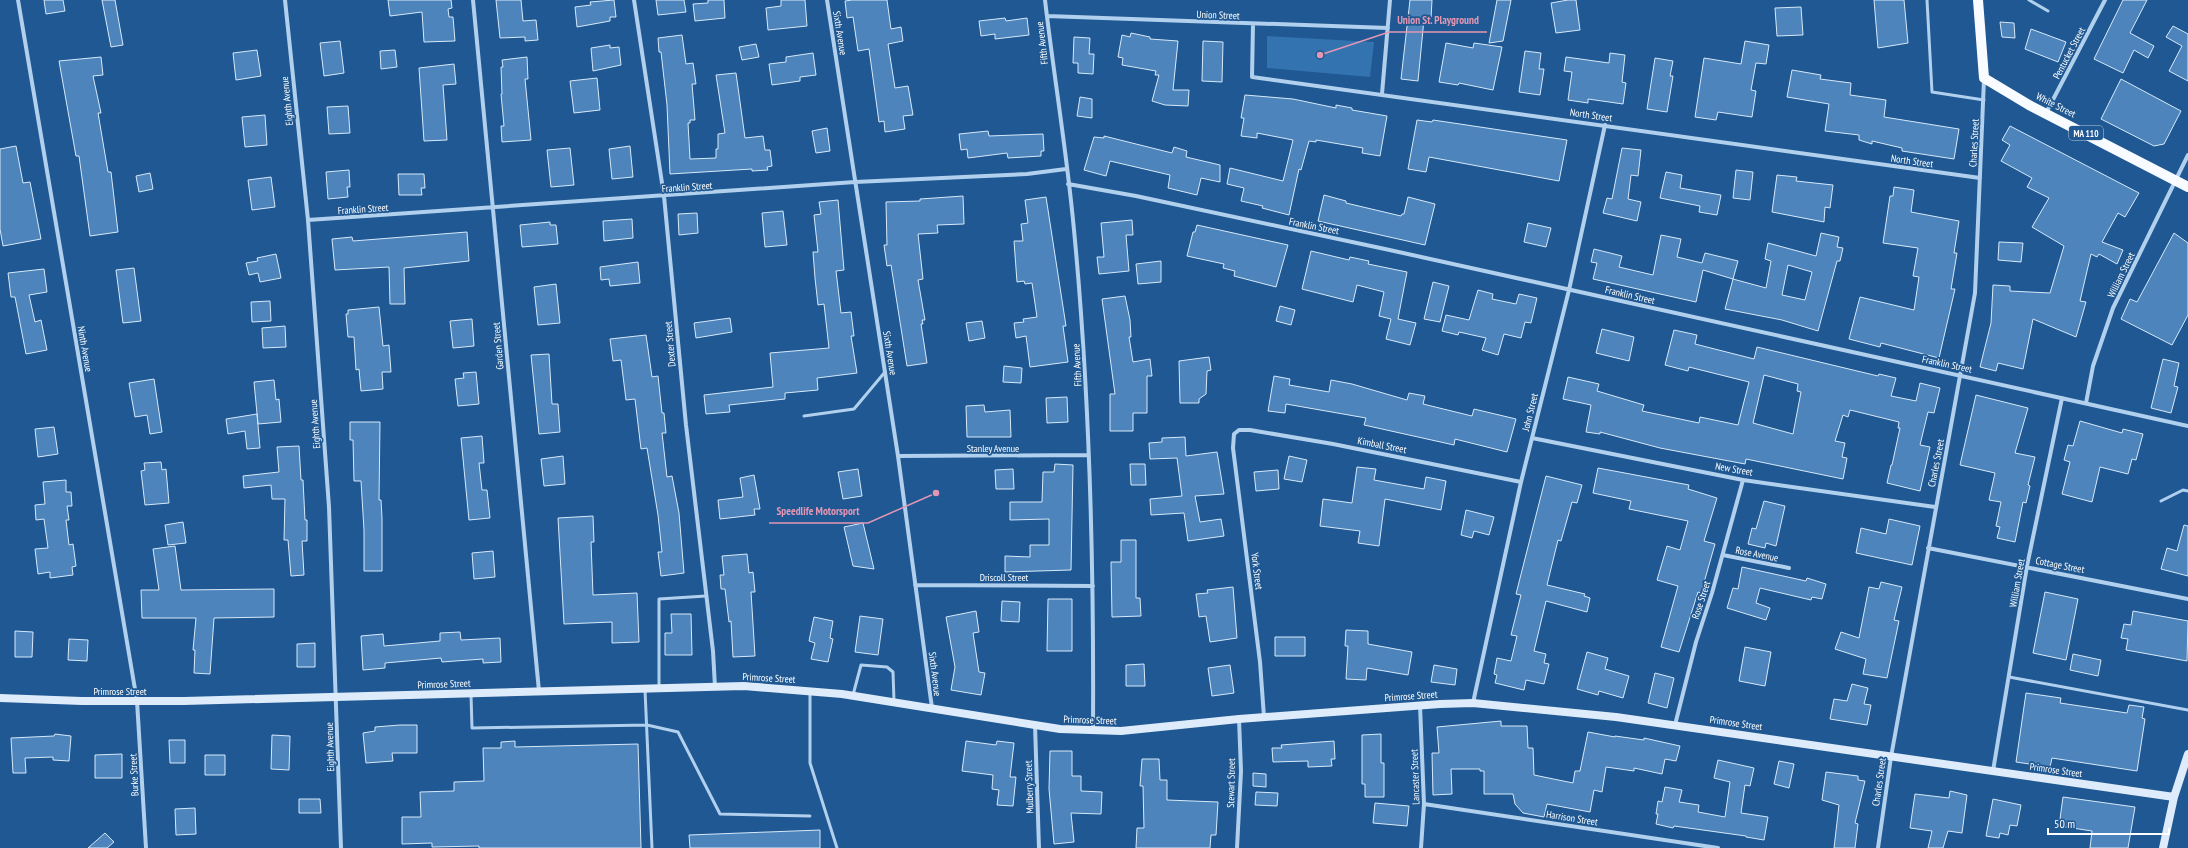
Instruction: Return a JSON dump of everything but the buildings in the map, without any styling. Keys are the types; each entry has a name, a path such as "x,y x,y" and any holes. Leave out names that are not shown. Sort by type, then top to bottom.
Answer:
{"main road":[{"path":"1978,0 1984,78"},
{"name":"White Street","path":"1984,78 2046,113 2188,187"},
{"name":"Primrose Street","path":"0,698 137,701 751,686 853,696 1035,725 1121,731 1264,717 1420,705 1473,703 1554,710 1675,725 2174,797"},
{"path":"2163,848 2174,797 2188,754"}],"street":[{"name":"Ninth Avenue","path":"18,0 137,701"},
{"name":"Eighth Avenue","path":"285,0 308,220 329,507 337,696 341,848"},
{"name":"Garden Street","path":"473,0 539,691"},
{"name":"Dexter Street","path":"634,0 664,196 686,425 713,651 715,687"},
{"name":"Sixth Avenue","path":"827,0 898,456 932,709"},
{"name":"Fifth Avenue","path":"1045,0 1074,229 1085,366 1093,586 1093,730"},
{"path":"1382,94 1390,0"},
{"name":"Pentucket Street","path":"2046,113 2105,0"},
{"name":"Union Street","path":"1047,16 1388,28"},
{"name":"North Street","path":"1253,24 1252,77 1980,178"},
{"name":"Charles Street","path":"1878,848 1891,757 1935,507 1975,293 1984,78"},
{"name":"John Street","path":"1473,703 1521,482 1569,290 1605,126"},
{"name":"William Street","path":"2086,403 2093,366 2106,326 2188,155"},
{"name":"Franklin Street","path":"308,220 493,209 855,182 1027,174 1066,168"},
{"name":"Franklin Street","path":"1068,184 1136,196 2188,426"},
{"name":"William Street","path":"1993,771 2027,566 2062,398"},
{"name":"Kimball Street","path":"1239,430 1250,430 1334,444 1521,482"},
{"name":"York Street","path":"1239,430 1234,434 1233,448 1260,662 1264,717"},
{"name":"New Street","path":"1532,438 1743,480 1935,507"},
{"name":"Stanley Avenue","path":"898,456 1088,455"},
{"name":"Rose Street","path":"1675,725 1696,642 1723,555 1743,480"},
{"name":"Cottage Street","path":"1928,548 2188,598"},
{"name":"Rose Avenue","path":"1723,555 1789,568"},
{"name":"Driscoll Street","path":"915,585 1093,586"},
{"name":"Burke Street","path":"137,701 146,848"},
{"name":"Lancaster Street","path":"1420,705 1424,804 1421,848"},
{"name":"Stewart Street","path":"1237,848 1241,771 1239,719"},
{"name":"Mulberry Street","path":"1035,725 1039,848"},
{"name":"Harrison Street","path":"1424,804 1718,848"}],"lane":[{"path":"1927,0 1932,92 1984,100"},
{"path":"2029,0 2048,10"},
{"path":"804,416 854,409 885,372"},
{"path":"2161,501 2183,490 2188,491"},
{"path":"659,688 659,599 706,596"},
{"path":"853,696 861,665 887,667 893,672 894,702"},
{"path":"2009,677 2188,710"},
{"path":"645,689 652,848"},
{"path":"810,691 810,763 837,848"},
{"path":"471,693 472,728 647,725 678,732 720,814 810,816"}],"shaded area":[{"path":"1267,36 1374,42 1370,77 1267,68"}],"place":[{"name":"Union St. Playground","path":"1320,55"},
{"name":"Speedlife Motorsport","path":"936,493"}]}
